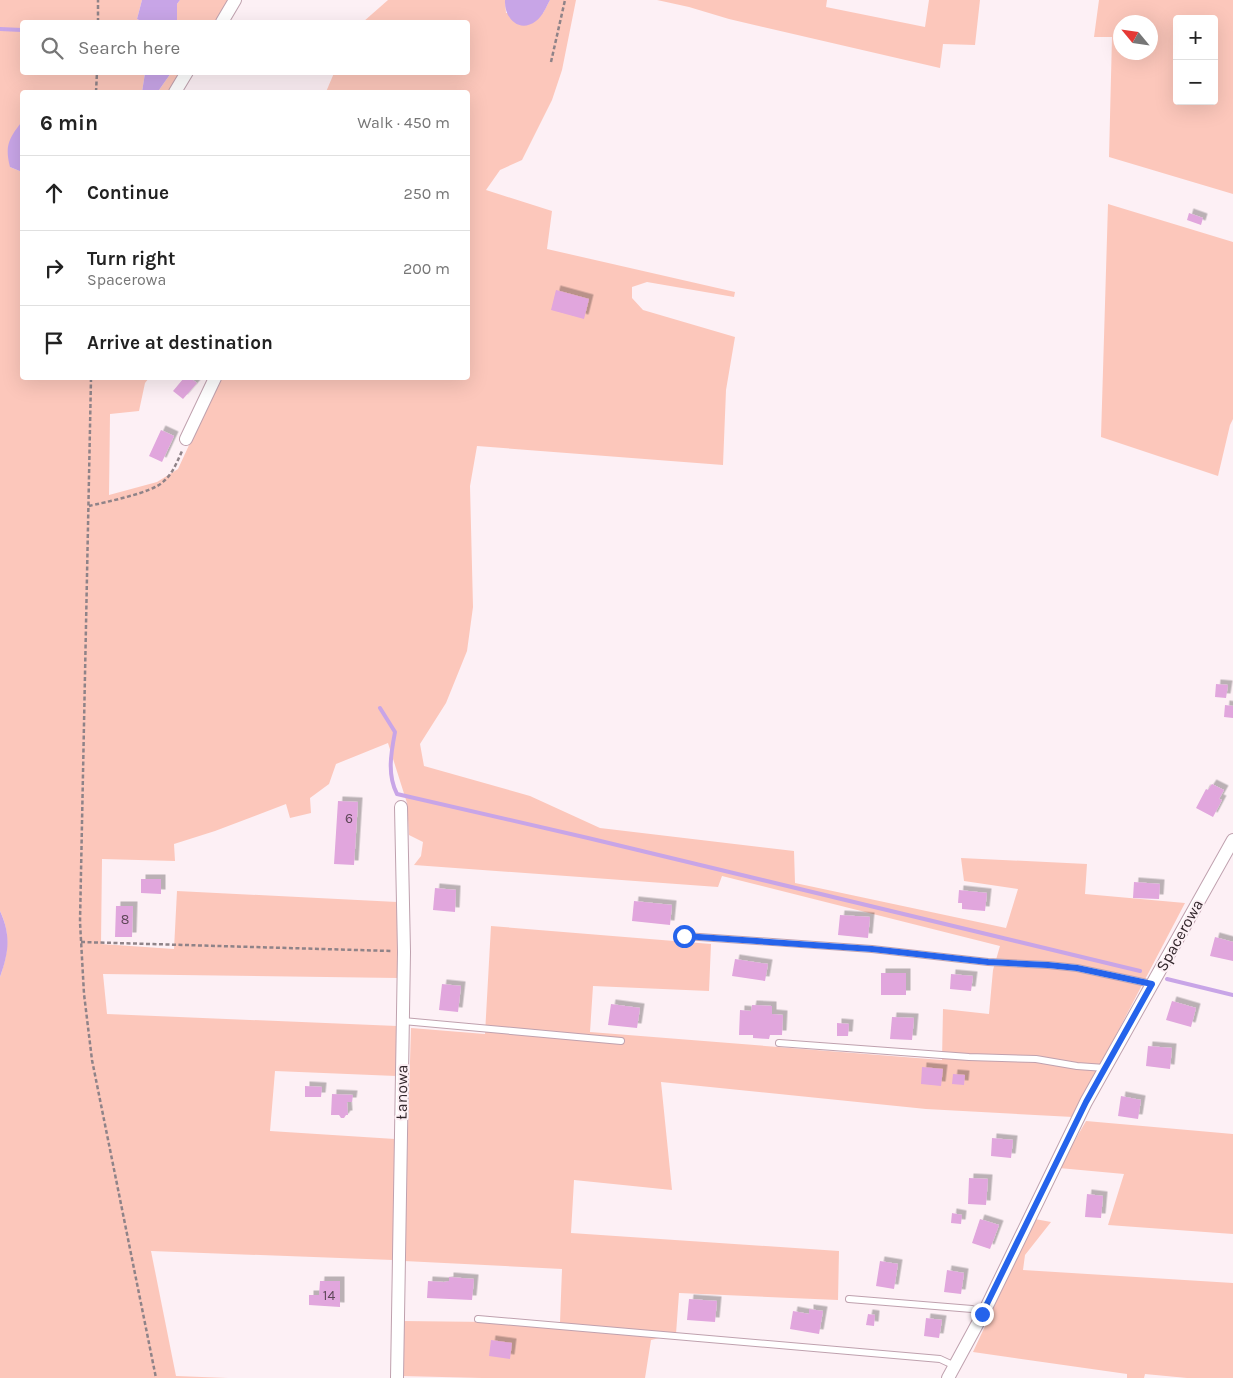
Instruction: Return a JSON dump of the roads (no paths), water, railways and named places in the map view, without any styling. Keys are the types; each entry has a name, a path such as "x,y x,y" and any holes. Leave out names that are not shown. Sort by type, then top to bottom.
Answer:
{"street":[{"path":"223,20 235,0"},
{"path":"176,90 185,75"},
{"path":"186,439 214,380"},
{"name":"Łanowa","path":"396,1378 404,952 401,807"},
{"name":"Spacerowa","path":"948,1378 982,1314 1086,1102 1233,840"}],"lane":[{"path":"684,936 872,949 988,962 1058,966 1077,968 1152,984"},
{"path":"402,1020 621,1041"},
{"path":"778,1043 969,1057 1036,1059 1077,1066 1105,1068"},
{"path":"849,1299 972,1309 982,1314"},
{"path":"478,1319 940,1359 955,1366"}],"waterway":[{"path":"0,29 20,30"},
{"path":"380,708 395,732 391,756 391,772 397,794 1140,971"},
{"path":"1167,979 1233,995"}]}
